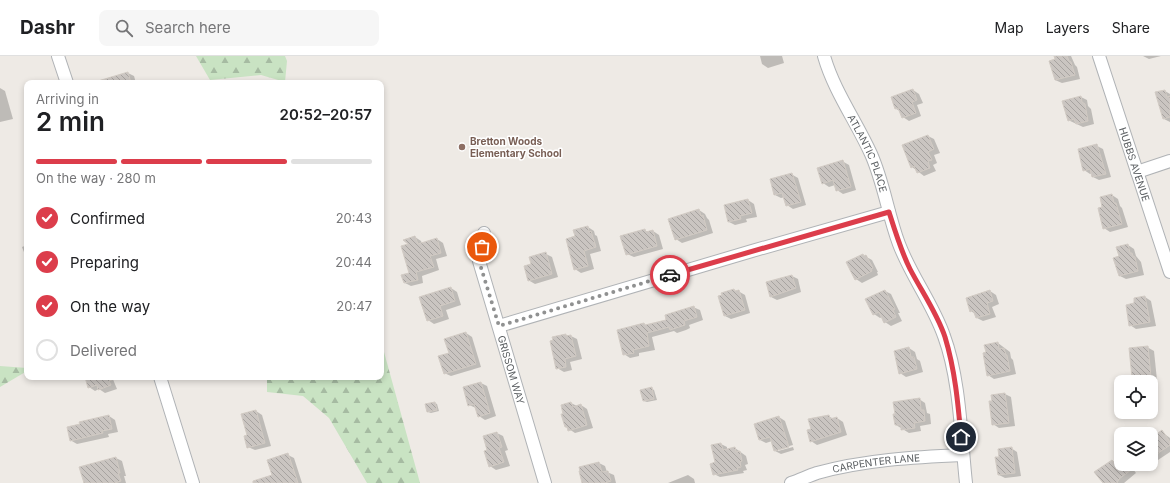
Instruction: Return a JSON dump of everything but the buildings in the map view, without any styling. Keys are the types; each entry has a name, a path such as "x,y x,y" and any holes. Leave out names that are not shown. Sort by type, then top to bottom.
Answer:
{"street":[{"path":"58,56 66,80"},
{"name":"ATLANTIC PLACE","path":"824,56 829,72 840,96 857,125 872,156 899,244 910,268 933,310 944,336 952,363 966,483"},
{"name":"HUBBS AVENUE","path":"1100,56 1170,272"},
{"path":"1138,172 1170,160"},
{"path":"499,326 889,212"},
{"name":"GRISSOM WAY","path":"484,233 479,261 545,483"},
{"path":"161,380 193,483"},
{"name":"CARPENTER LANE","path":"791,483 816,473 851,465 963,454"}],"green space":[{"path":"196,56 285,56 287,61 285,80 278,80 261,75 210,80"},
{"path":"384,352 420,483 367,483 329,418 303,396 267,392 267,380 384,380"},
{"path":"0,366 24,368 24,373 0,387"}],"way so far":[{"path":"482,247 479,261 499,326 670,275"}],"place":[{"name":"Bretton Woods Elementary School","path":"462,147"}],"route":[{"path":"670,275 889,212 899,244 910,268 933,310 944,336 952,363 957,393 961,437"}]}
